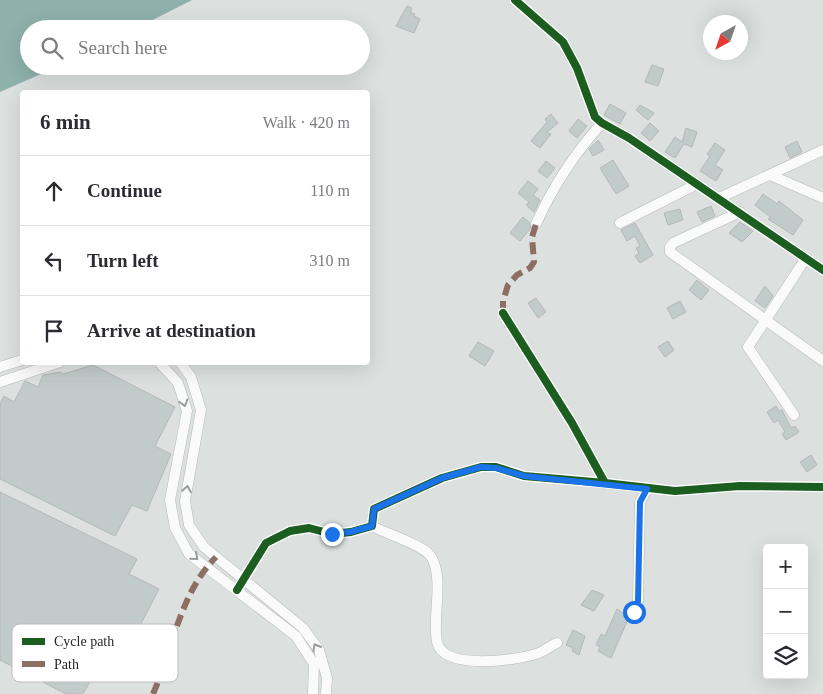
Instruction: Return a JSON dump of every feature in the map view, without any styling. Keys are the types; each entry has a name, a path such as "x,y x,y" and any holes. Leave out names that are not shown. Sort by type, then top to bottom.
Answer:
{"street":[{"path":"515,0 563,42 577,68 595,117 602,124 629,138 823,270"},
{"path":"536,224 554,186 578,151 602,124"},
{"path":"719,198 823,150"},
{"path":"770,175 823,198"},
{"path":"620,223 697,184"},
{"path":"740,212 674,243 670,247 670,252 823,362"},
{"path":"794,415 748,347 806,258"},
{"path":"503,313 572,423 605,483"},
{"path":"0,367 20,361"},
{"path":"0,382 51,365"},
{"path":"162,365 178,384 186,411 170,500 176,528 189,554 296,636 314,664 313,694"},
{"path":"182,365 191,377 201,410 185,500 190,526 204,547 303,628 319,650 327,678 326,694"},
{"path":"372,526 374,509 442,478 481,467 496,468 524,476 675,491 740,486 823,487"},
{"path":"634,612 638,601 640,502 647,489"},
{"path":"237,590 266,543 290,531 309,528 332,534 350,532 372,526 424,550 432,558 436,574 437,644 444,653 458,659 502,661 538,654 556,643"}],"water":[{"path":"0,0 192,0 153,20 20,20 20,75 39,75 0,92"}],"building":[{"path":"407,6 412,8 410,12 415,14 414,16 420,19 414,33 396,26"},
{"path":"652,65 664,69 658,86 645,82"},
{"path":"610,104 626,113 620,124 604,115"},
{"path":"640,105 654,113 648,120 636,110"},
{"path":"551,114 558,123 547,132 551,134 540,148 531,141 547,122 545,119"},
{"path":"578,119 587,126 577,138 569,131"},
{"path":"650,123 659,131 650,141 641,133"},
{"path":"686,128 697,132 692,147 684,144 675,158 665,152 675,137 682,142"},
{"path":"598,140 604,150 593,156 589,149"},
{"path":"797,141 802,152 790,158 785,147"},
{"path":"715,143 725,150 715,165 723,170 716,181 700,171 710,156 707,154"},
{"path":"613,160 629,186 616,194 600,168"},
{"path":"546,161 555,168 547,178 538,171"},
{"path":"528,181 538,189 533,195 540,200 534,212 526,205 529,202 518,193"},
{"path":"763,194 777,204 779,201 803,220 793,235 768,219 770,217 755,205"},
{"path":"711,206 715,216 702,222 697,212"},
{"path":"680,209 683,220 668,225 664,213"},
{"path":"523,217 529,222 531,228 520,241 510,233"},
{"path":"740,222 753,231 742,242 729,233"},
{"path":"635,223 653,255 640,263 635,256 639,253 636,248 640,246 635,236 627,241 621,230"},
{"path":"697,280 709,290 701,300 689,290"},
{"path":"765,286 773,296 765,308 755,301"},
{"path":"536,298 546,312 538,318 528,303"},
{"path":"680,301 686,312 673,319 667,308"},
{"path":"668,341 674,350 665,357 658,347"},
{"path":"478,342 494,351 485,366 469,356"},
{"path":"93,365 175,407 155,446 171,454 147,511 132,505 115,536 0,479 0,403 4,396 14,402 25,381 38,387 43,375 60,372 63,374"},
{"path":"776,406 779,411 782,410 791,428 795,426 799,432 786,440 782,434 785,432 778,420 774,423 767,412"},
{"path":"811,455 817,465 807,472 800,462"},
{"path":"0,492 137,559 129,574 159,589 141,624 12,624 12,666 0,660"},
{"path":"592,590 604,595 594,611 581,605"},
{"path":"617,609 629,617 611,658 598,651 600,647 596,645 601,634 605,636"},
{"path":"573,630 585,636 579,655 572,651 573,648 566,645"},
{"path":"43,682 90,682 83,694 66,694"}],"marked path":[{"path":"503,313 503,301 508,285 517,275 530,268 534,262 532,237 536,224"},
{"path":"177,624 194,587 216,557"},
{"path":"153,694 158,682"}],"cycle path":[{"path":"515,0 563,42 577,68 595,117 629,138 823,270"},
{"path":"503,313 572,423 605,483 675,491 740,486 823,487"},
{"path":"237,590 266,543 290,531 309,528 332,534 351,532 372,526 374,509 442,478 481,467 496,467 524,476 605,483"}],"route":[{"path":"332,534 350,532 372,526 374,509 442,478 481,467 496,468 524,476 605,483 647,489 640,502 637,576 638,601 634,612"}]}
